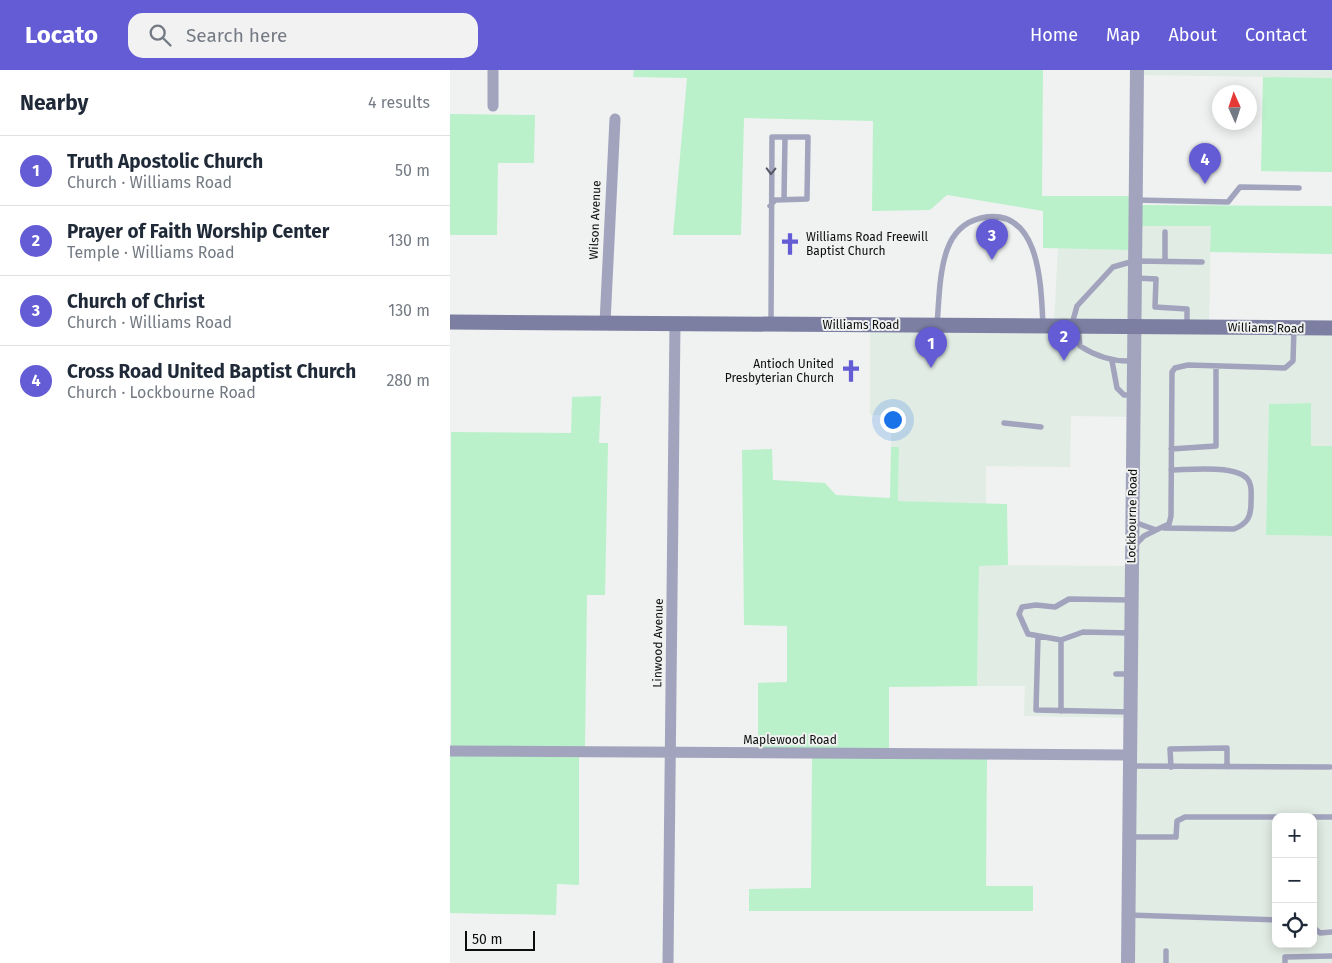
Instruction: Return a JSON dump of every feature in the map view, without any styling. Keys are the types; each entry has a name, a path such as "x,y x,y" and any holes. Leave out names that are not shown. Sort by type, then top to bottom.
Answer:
{"main road":[{"name":"Williams Road","path":"450,322 1332,328"}],"street":[{"path":"492,106 493,70"},
{"name":"Lockbourne Road","path":"1128,963 1137,70"},
{"name":"Wilson Avenue","path":"605,323 615,118"},
{"name":"Linwood Avenue","path":"668,963 675,324"},
{"name":"Maplewood Road","path":"450,751 1129,760"}],"lane":[{"path":"770,206 775,200 807,198 808,137 772,137 770,206 772,324"},
{"path":"784,137 784,199"},
{"path":"1135,200 1228,202 1240,187 1298,188"},
{"path":"937,325 942,274 947,250 954,236 967,223 993,216 1004,217 1019,227 1037,259 1041,280 1043,326"},
{"path":"1165,232 1165,261"},
{"path":"1133,361 1112,361 1080,346 1075,326 1077,306 1113,268 1134,261 1202,262"},
{"path":"1134,278 1156,279 1155,307 1187,309 1187,327"},
{"path":"1164,528 1169,524 1171,516 1172,372 1182,366 1273,368 1290,366 1294,354 1294,328"},
{"path":"1112,361 1117,388 1124,395 1133,395"},
{"path":"1171,449 1216,446 1216,366"},
{"path":"1004,423 1041,427"},
{"path":"1131,548 1144,536 1156,530 1164,528 1234,529 1244,525 1251,516 1250,484 1245,475 1229,470 1171,470"},
{"path":"1132,522 1156,530"},
{"path":"1131,600 1069,599 1055,607 1036,605 1022,607 1018,614 1028,634 1061,640 1083,632 1131,633"},
{"path":"1038,636 1036,710 1130,712"},
{"path":"1061,640 1061,711"},
{"path":"1116,674 1130,674"},
{"path":"1171,767 1170,749 1227,748 1228,767"},
{"path":"1129,760 1171,767 1330,767"},
{"path":"1129,837 1176,837 1177,821 1185,817 1272,817"},
{"path":"1317,817 1332,817"},
{"path":"1128,916 1272,920"},
{"path":"1317,930 1320,933 1332,932"},
{"path":"1166,951 1166,963"},
{"path":"1285,963 1285,957 1332,956"}],"shaded area":[{"path":"1141,70 1332,70 1332,78 1141,75"},
{"path":"1129,225 1211,226 1209,329 1332,331 1332,446 1311,446 1310,403 1269,404 1266,535 1332,536 1332,963 1126,963 1130,718 1024,716 1025,686 977,686 979,565 1132,566 1132,417 1071,416 1070,467 986,466 986,504 898,501 899,447 891,447 892,415 870,415 870,322 1054,324 1058,248 1128,250"}],"green space":[{"path":"634,70 1043,70 1042,196 1130,196 1128,250 1043,248 1043,211 947,195 930,210 872,211 873,121 744,118 741,235 673,235 687,78 633,77"},
{"path":"1263,77 1332,78 1332,172 1261,171"},
{"path":"450,114 535,115 534,163 498,163 497,235 450,235"},
{"path":"1142,205 1332,206 1332,254 1210,252 1211,226 1141,226"},
{"path":"601,396 599,443 608,443 605,595 587,595 585,748 451,747 451,432 571,433 572,397"},
{"path":"1311,403 1311,446 1332,446 1332,536 1266,535 1269,404"},
{"path":"891,447 899,447 898,501 1007,504 1008,565 979,566 977,686 889,687 889,750 758,750 758,683 787,682 787,626 744,625 742,450 772,449 773,480 825,483 836,495 890,498"},
{"path":"450,756 579,756 579,885 557,884 556,915 450,913"},
{"path":"812,758 987,759 986,886 1033,886 1033,911 749,911 749,889 811,888"}],"place":[{"name":"Cross Road United Baptist Church","path":"1205,184"},
{"name":"Williams Road Freewill Baptist Church","path":"790,244"},
{"name":"Church of Christ","path":"992,260"},
{"name":"Prayer of Faith Worship Center","path":"1064,361"},
{"name":"Truth Apostolic Church","path":"931,368"},
{"name":"Antioch United Presbyterian Church","path":"851,371"}]}
